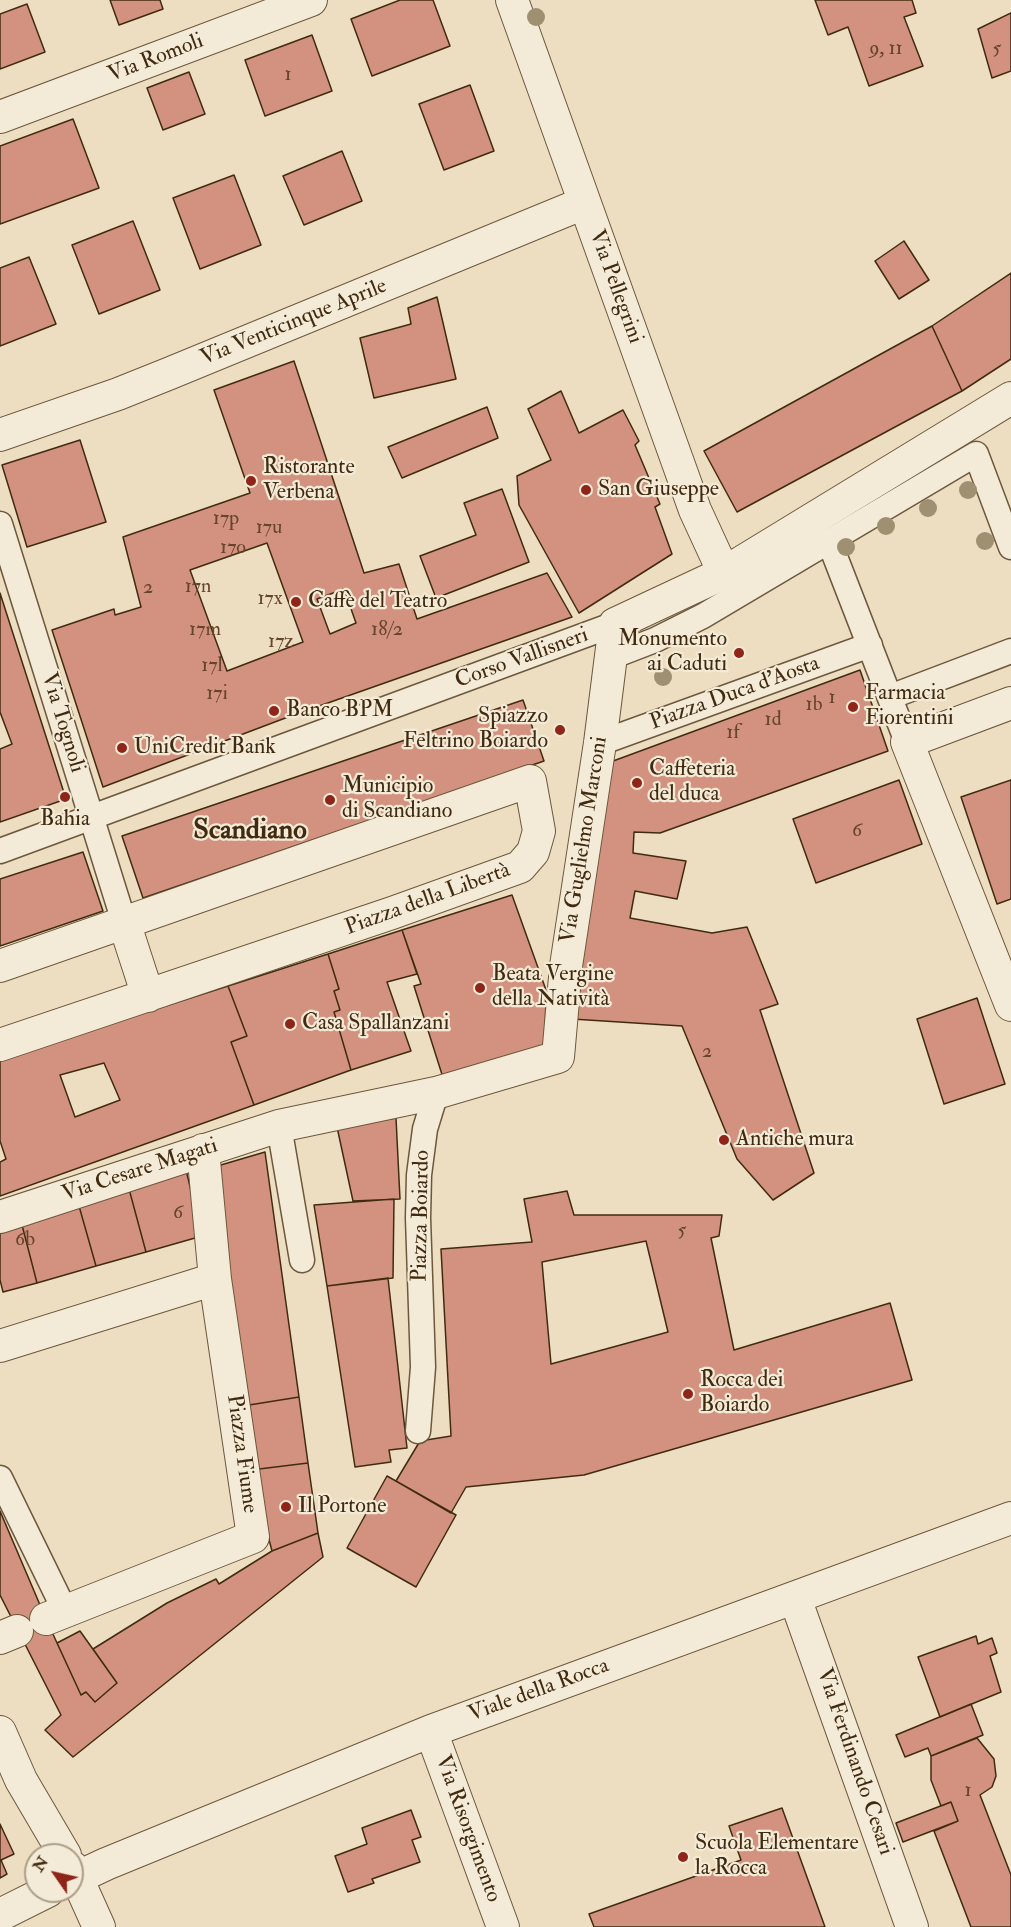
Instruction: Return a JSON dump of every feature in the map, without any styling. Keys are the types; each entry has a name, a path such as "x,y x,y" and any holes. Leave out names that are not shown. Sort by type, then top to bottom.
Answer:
{"street":[{"name":"Via Romoli","path":"0,117 311,0"},
{"name":"Via Pellegrini","path":"512,0 695,510 724,573"},
{"name":"Via Venticinque Aprile","path":"0,435 118,394 584,203"},
{"name":"Corso Vallisneri","path":"0,851 615,624 724,573 1009,406"},
{"path":"611,657 655,640 703,616 976,454 1011,547"},
{"name":"Via Tognoli","path":"0,524 124,922"},
{"path":"829,541 908,742 1000,945 1011,1005"},
{"name":"Via Guglielmo Marconi","path":"436,1093 558,1057 566,966 600,743 615,624"},
{"name":"Piazza Duca d'Aosta","path":"600,743 870,645"},
{"path":"890,697 1011,651"},
{"path":"908,742 1011,703"},
{"name":"Piazza della Libertà","path":"0,966 530,781 539,831 533,852 520,867 381,917 0,1045"},
{"path":"124,922 148,996"},
{"name":"Via Cesare Magati","path":"0,1216 279,1126 436,1093"},
{"name":"Piazza Boiardo","path":"418,1431 423,1367 418,1218 419,1175 425,1129 436,1093"},
{"path":"279,1126 302,1260"},
{"name":"Piazza Fiume","path":"0,1478 56,1615 253,1537 215,1279 203,1150"},
{"path":"0,1346 215,1279"},
{"name":"Viale della Rocca","path":"84,1868 106,1864 431,1731 1011,1518"},
{"name":"Via Ferdinando Cesari","path":"795,1598 912,1927"},
{"name":"Via Risorgimento","path":"431,1731 502,1927"},
{"path":"0,1732 21,1780 57,1843"},
{"path":"84,1895 99,1927"},
{"path":"0,1915 24,1903"}],"building":[{"path":"110,0 160,0 163,9 119,25"},
{"path":"400,0 433,0 450,46 372,76 351,19"},
{"path":"815,0 912,0 916,13 904,17 923,66 869,86 848,27 828,35"},
{"path":"27,4 45,52 0,69 0,14"},
{"path":"1011,13 1011,71 992,78 978,29"},
{"path":"312,35 332,91 265,116 245,60"},
{"path":"189,72 205,114 163,130 147,88"},
{"path":"470,85 494,151 444,170 419,104"},
{"path":"73,119 99,188 0,224 0,146"},
{"path":"342,151 362,201 304,225 283,176"},
{"path":"234,175 261,245 200,269 173,198"},
{"path":"133,221 160,290 99,314 72,245"},
{"path":"904,241 929,280 899,299 875,261"},
{"path":"29,257 56,324 0,346 0,268"},
{"path":"1011,273 1011,359 962,391 932,326"},
{"path":"437,297 456,379 374,398 360,338 411,324 408,308"},
{"path":"932,326 962,391 737,512 704,451"},
{"path":"294,361 364,573 399,564 417,619 547,573 572,617 288,717 103,787 52,630 114,609 115,615 141,607 123,537 250,493 214,390","holes":["267,543 303,642 227,671 190,570","344,589 356,623 330,634 317,599"]},
{"name":"San Giuseppe","path":"561,391 579,433 623,410 639,441 635,445 660,504 655,507 672,554 579,613 519,505 517,476 551,460 528,409"},
{"path":"487,407 498,438 402,478 388,447"},
{"path":"80,440 106,522 27,547 2,465"},
{"path":"502,489 529,562 436,598 420,556 476,535 464,503"},
{"path":"0,593 66,799 0,822 0,749 12,744 0,712"},
{"path":"860,670 888,751 660,833 634,832 633,853 686,861 677,899 635,891 630,918 712,933 747,927 778,1004 760,1010 814,1173 773,1200 737,1159 682,1026 572,1019 605,764"},
{"name":"Municipio di Scandiano","path":"523,700 544,761 143,898 122,836"},
{"path":"899,780 922,844 816,883 793,819"},
{"path":"1011,780 1011,899 997,904 961,797"},
{"path":"83,852 103,911 0,946 0,879"},
{"name":"Beata Vergine della Natività","path":"512,895 546,990 545,1049 445,1084 414,986 421,984 402,930"},
{"path":"402,930 417,974 387,982 411,1051 351,1070 334,1012 340,1010 334,991 339,989 328,954"},
{"name":"Casa Spallanzani","path":"328,954 339,989 334,991 340,1010 334,1012 351,1070 254,1105 231,1042 247,1036 228,986"},
{"path":"228,986 247,1036 231,1042 254,1105 0,1196 0,1162 6,1159 0,1141 0,1059","holes":["104,1063 120,1100 75,1117 60,1075"]},
{"path":"977,998 1005,1084 944,1104 917,1019"},
{"path":"396,1118 400,1199 353,1201 337,1127"},
{"path":"265,1152 299,1397 243,1406 214,1167"},
{"path":"186,1170 202,1236 146,1252 129,1189"},
{"path":"129,1189 146,1252 96,1266 79,1206"},
{"path":"567,1191 574,1215 722,1215 719,1236 711,1238 734,1350 890,1303 912,1380 584,1475 466,1487 451,1513 396,1481 420,1441 451,1436 441,1249 532,1242 524,1199","holes":["646,1241 668,1332 551,1364 542,1262"]},
{"path":"394,1199 393,1278 327,1286 314,1205"},
{"path":"79,1206 96,1266 37,1283 22,1225"},
{"path":"22,1225 37,1283 3,1292 0,1280 0,1232"},
{"path":"388,1278 407,1448 389,1450 391,1462 355,1467 327,1286"},
{"path":"299,1397 308,1463 251,1470 243,1406"},
{"path":"308,1463 318,1533 272,1551 251,1470"},
{"path":"387,1476 456,1515 416,1587 347,1548"},
{"path":"0,1511 81,1695 86,1692 95,1702 117,1683 93,1649 167,1603 216,1579 219,1584 272,1551 318,1533 323,1557 73,1757 45,1730 61,1715 0,1595"},
{"path":"80,1631 117,1683 95,1702 86,1692 81,1695 57,1643"},
{"path":"976,1636 978,1644 992,1638 997,1653 990,1656 1001,1692 940,1717 918,1657"},
{"path":"971,1704 983,1735 931,1756 928,1748 905,1757 896,1735"},
{"path":"977,1738 994,1759 996,1776 992,1787 980,1795 1011,1875 1011,1927 971,1927 934,1831 958,1821 951,1802 941,1806 931,1780 931,1756"},
{"path":"951,1802 958,1821 903,1842 896,1823"},
{"path":"782,1808 825,1927 594,1927 589,1914 741,1860 729,1826"},
{"path":"411,1810 421,1837 412,1840 420,1862 372,1879 374,1883 348,1892 335,1856 367,1844 362,1828"},
{"path":"0,1824 14,1854 1,1860 7,1874 0,1878"}],"place":[{"name":"Ristorante Verbena","path":"251,481"},
{"name":"San Giuseppe","path":"586,490"},
{"name":"Caffè del Teatro","path":"296,602"},
{"name":"Monumento ai Caduti","path":"739,653"},
{"name":"Farmacia Fiorentini","path":"853,707"},
{"name":"Banco BPM","path":"274,711"},
{"name":"Spiazzo Feltrino Boiardo","path":"560,730"},
{"name":"UniCredit Bank","path":"122,748"},
{"name":"Caffeteria del duca","path":"637,783"},
{"name":"Bahia","path":"65,797"},
{"name":"Municipio di Scandiano","path":"330,800"},
{"name":"Beata Vergine della Natività","path":"480,988"},
{"name":"Casa Spallanzani","path":"290,1024"},
{"name":"Antiche mura","path":"724,1140"},
{"name":"Rocca dei Boiardo","path":"688,1394"},
{"name":"Il Portone","path":"286,1507"},
{"name":"Scuola Elementare la Rocca","path":"683,1857"}],"district":[{"name":"Scandiano","path":"250,832"}]}
